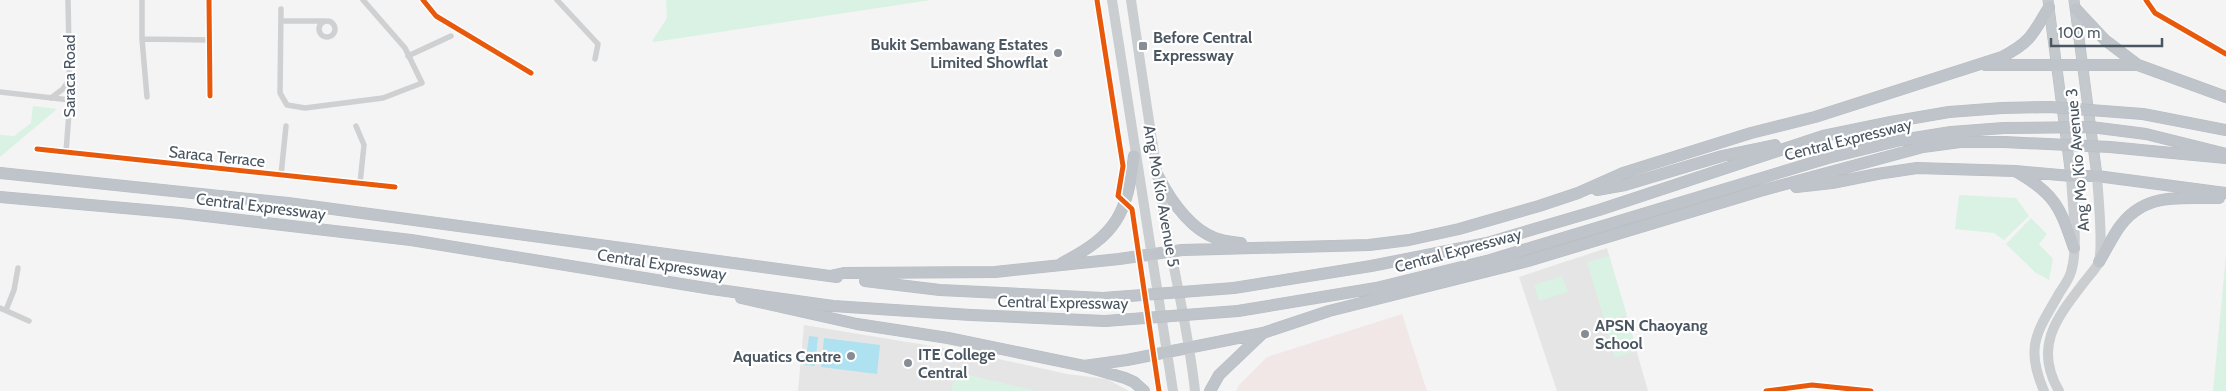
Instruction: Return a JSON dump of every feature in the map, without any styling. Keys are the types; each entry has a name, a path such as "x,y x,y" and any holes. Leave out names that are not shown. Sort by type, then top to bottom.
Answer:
{"highway":[{"path":"1578,194 1623,173 1751,133 1815,117 2002,56 2021,47 2034,32 2048,3"},
{"name":"Ang Mo Kio Avenue 3","path":"2048,3 2071,176"},
{"path":"2075,4 2117,50 2138,65 2226,96"},
{"name":"Ang Mo Kio Avenue 3","path":"2075,4 2097,176"},
{"path":"1972,65 2138,65"},
{"name":"Central Expressway","path":"0,173 288,203 940,290 1103,298 1234,288 1371,266 1487,243 1599,210 1823,136 1940,114 2002,108 2060,107 2143,114 2226,130"},
{"name":"Central Expressway","path":"0,197 180,213 410,240 712,289 834,306 971,316 1105,321 1238,311 1376,288 1490,260 1828,158 1901,140 1951,132 2004,128 2091,127 2146,134 2226,154"},
{"path":"830,276 844,273 995,272 1172,252 1260,247 1369,245 1409,240 1459,229 1578,194 1625,185 1722,156 1823,136"},
{"path":"1084,366 1190,348 1263,333 1329,311 1551,254 1760,191 1923,147 1960,142 2004,142 2151,151 2226,158"},
{"path":"1057,266 1085,251 1111,229 1126,202 1134,156"},
{"path":"1760,191 1832,183 1916,168 2097,176 2226,193"},
{"path":"2014,171 2033,181 2052,197 2063,214 2074,248"},
{"path":"1158,176 1171,199 1197,227 1215,238 1260,247"},
{"path":"2099,262 2122,224 2132,213 2146,203 2169,199 2226,198"},
{"path":"712,289 787,310 857,324 948,338 1084,366 1125,378 1134,382 1144,391"},
{"path":"1210,391 1219,375 1263,333"}],"main road":[{"name":"Ang Mo Kio Avenue 5","path":"1112,0 1134,156 1152,254 1173,391"},
{"name":"Ang Mo Kio Avenue 5","path":"1131,0 1158,176 1190,348 1195,391"},
{"name":"Ang Mo Kio Avenue 3","path":"2044,391 2034,362 2037,333 2071,272 2074,248 2071,176"},
{"name":"Ang Mo Kio Avenue 3","path":"2097,176 2100,222 2099,262"},
{"path":"2059,391 2051,378 2046,354 2050,333 2063,310 2099,262"}],"street":[{"name":"Saraca Road","path":"66,152 70,100 68,0"},
{"path":"142,0 142,39 147,96"},
{"path":"209,0 210,96"},
{"path":"281,9 280,93 283,100 292,107 306,108 383,98 422,83 405,48 363,0"},
{"path":"423,0 436,16 531,73"},
{"path":"556,0 598,44 595,59"},
{"path":"2146,0 2155,13 2226,54"},
{"path":"281,20 324,21"},
{"path":"408,56 451,36"},
{"path":"142,39 210,40"},
{"path":"52,98 64,89 69,80"},
{"path":"0,92 70,100"},
{"name":"Saraca Terrace","path":"281,175 286,126"},
{"path":"356,126 364,145 360,183"},
{"name":"Saraca Terrace","path":"37,149 395,187"},
{"path":"18,268 14,290 3,309 28,321"},
{"path":"1766,391 1812,385 1871,391"}],"shaded area":[{"name":"APSN Chaoyang School","path":"1607,248 1648,391 1557,391 1519,277"},
{"path":"1402,314 1427,391 1236,391 1239,385 1267,357"},
{"name":"ITE College Central","path":"804,325 962,351 1067,374 1107,379 1129,391 798,391"}],"green space":[{"path":"666,0 931,0 654,42 652,41 667,18"},
{"path":"33,106 57,109 0,157 0,135 14,136 31,123"},
{"path":"1959,195 2016,198 2029,216 2004,240 1994,233 1955,229"},
{"path":"2031,218 2047,234 2039,244 2053,259 2049,280 2036,273 2006,244"},
{"path":"2226,255 2226,391 2213,391"},
{"path":"1609,256 1627,315 1605,322 1587,262"},
{"path":"1562,276 1568,292 1539,301 1534,285"},
{"path":"1627,317 1637,351 1615,358 1605,324"},
{"path":"956,372 1036,391 951,391"}],"water":[{"path":"809,336 818,337 815,366 805,365"},
{"name":"Aquatics Centre","path":"824,338 880,345 877,374 821,367"}],"cycle path":[{"path":"209,0 210,96"},
{"path":"423,0 436,16 531,73"},
{"path":"1097,0 1123,166 1118,196 1132,209 1159,391"},
{"path":"2146,0 2155,13 2226,54"},
{"path":"37,149 395,187"},
{"path":"1766,391 1812,385 1871,391"}],"place":[{"name":"Before Central Expressway","path":"1143,46"},
{"name":"Bukit Sembawang Estates Limited Showflat","path":"1058,53"},
{"name":"APSN Chaoyang School","path":"1585,334"},
{"name":"Aquatics Centre","path":"851,356"},
{"name":"ITE College Central","path":"908,363"}]}
